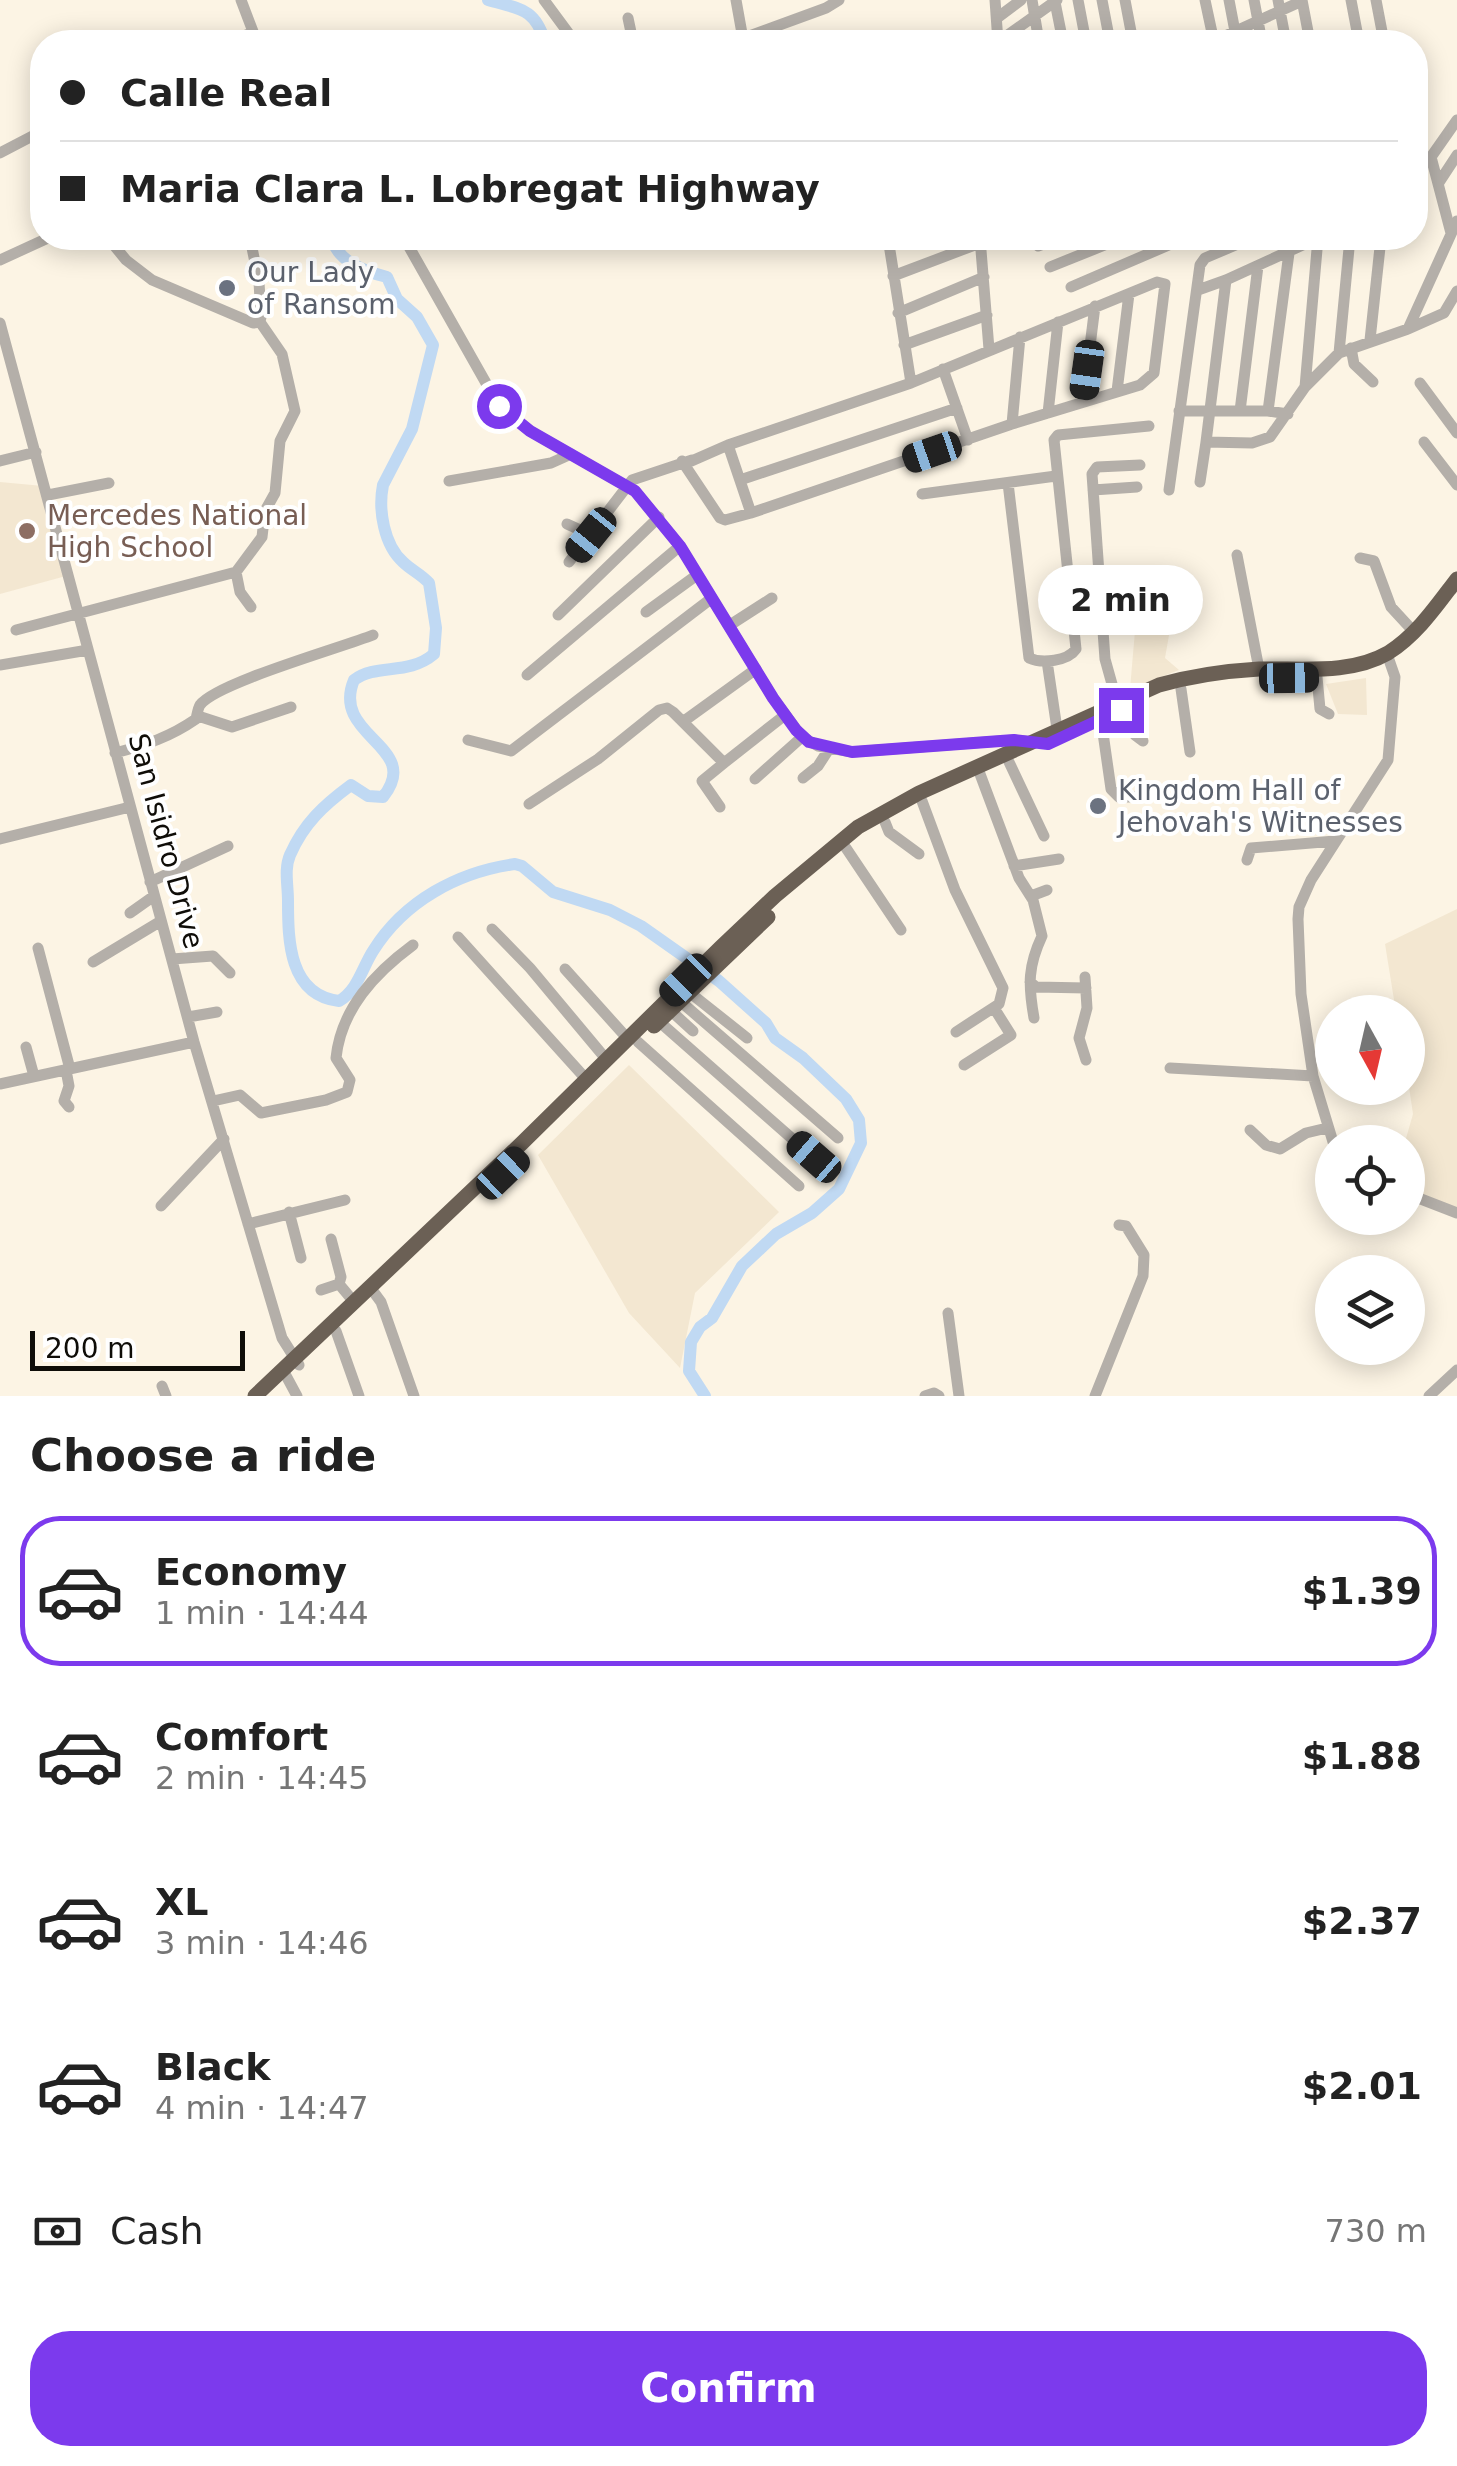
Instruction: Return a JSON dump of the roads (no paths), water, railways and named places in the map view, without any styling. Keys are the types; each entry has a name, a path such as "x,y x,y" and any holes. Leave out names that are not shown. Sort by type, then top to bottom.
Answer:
{"highway":[{"path":"725,951 846,848 885,822 1009,762 1058,729 1178,679 1350,666 1389,657 1457,580"},
{"path":"255,1396 336,1331 373,1290 676,1001 776,896 858,827 919,793 1101,719 1119,706 1181,688 1359,672 1420,638 1457,594"},
{"path":"398,1266 606,1059 632,1040"},
{"path":"266,1396 354,1302 373,1290"}],"street":[{"path":"241,0 252,30"},
{"path":"544,0 566,30"},
{"path":"736,0 737,30"},
{"path":"767,30 840,0"},
{"path":"995,0 998,30"},
{"path":"997,18 1021,0"},
{"path":"1032,0 1037,30"},
{"path":"1078,0 1084,30"},
{"path":"1102,0 1108,30"},
{"path":"1125,0 1130,30"},
{"path":"1205,0 1211,30"},
{"path":"1229,0 1235,30"},
{"path":"1254,0 1260,30"},
{"path":"1350,0 1356,30"},
{"path":"1376,0 1382,30"},
{"path":"1022,30 1057,1 1061,30"},
{"path":"1246,30 1279,5 1302,1 1308,30"},
{"path":"1279,5 1284,30"},
{"path":"628,18 631,30"},
{"path":"1428,158 1457,120"},
{"path":"0,153 30,137"},
{"path":"1438,184 1457,155"},
{"path":"1408,329 1454,227 1431,157"},
{"path":"0,260 30,246"},
{"path":"118,250 152,280 245,321 260,322"},
{"path":"250,607 240,592 236,572 259,544 265,511 276,494 280,441 295,412 282,354 260,322 259,282 252,250"},
{"path":"411,250 499,406 530,431 631,488 659,517 802,737 829,749 880,751 1040,742"},
{"path":"889,250 910,382"},
{"path":"893,276 956,250"},
{"path":"981,250 989,349"},
{"path":"1050,267 1092,250"},
{"path":"1071,287 1157,250"},
{"path":"1169,490 1202,261 1226,250"},
{"path":"1198,290 1293,250"},
{"path":"1305,387 1317,250"},
{"path":"1349,250 1345,350 1373,382"},
{"path":"1370,340 1380,250"},
{"path":"1268,410 1289,252"},
{"path":"1240,411 1258,266"},
{"path":"898,312 984,277"},
{"path":"1200,482 1226,280"},
{"path":"569,562 631,488 652,475 728,445 910,382 1160,281 1166,290 1154,374 1147,382 723,520 686,462"},
{"path":"1206,442 1263,441 1288,414 1305,387 1345,350 1444,314 1457,291"},
{"path":"1116,392 1129,294"},
{"path":"1083,402 1095,306"},
{"path":"904,345 987,315"},
{"path":"1048,413 1058,322"},
{"name":"San Isidro Drive","path":"0,324 194,1042 297,1396"},
{"path":"1012,424 1020,337"},
{"path":"943,368 968,440"},
{"path":"1420,383 1457,433"},
{"path":"740,480 956,408"},
{"path":"1180,411 1268,410 1288,414"},
{"path":"1008,483 1028,654 1031,660 1047,661 1067,656 1076,648 1053,444 1058,435 1148,426"},
{"path":"1424,442 1457,492"},
{"path":"728,445 751,513"},
{"path":"0,461 36,452"},
{"path":"449,480 551,463 571,454"},
{"path":"1140,465 1094,469 1093,490 1105,659 1119,706 1135,736 1143,741"},
{"path":"922,494 1056,476"},
{"path":"48,495 110,483"},
{"path":"1093,490 1137,488"},
{"path":"558,615 659,517"},
{"path":"566,524 591,535"},
{"path":"528,675 680,546"},
{"path":"1237,555 1259,670"},
{"path":"1360,558 1374,561 1392,607 1414,632"},
{"path":"16,630 236,572"},
{"path":"646,612 697,575"},
{"path":"468,740 510,751 712,598"},
{"path":"730,625 772,598"},
{"path":"115,753 163,740 198,716 199,706 230,685 373,635"},
{"path":"0,665 88,650"},
{"path":"1325,1125 1313,1076 1301,994 1298,920 1306,890 1388,760 1395,677 1389,657"},
{"path":"1047,661 1058,729"},
{"path":"684,721 756,669"},
{"path":"1318,678 1320,709 1329,714"},
{"path":"1181,688 1190,752"},
{"path":"198,716 232,727 291,707"},
{"path":"529,804 667,708 724,763"},
{"path":"720,807 702,782 785,715"},
{"path":"1101,719 1110,789 1119,796 1142,797"},
{"path":"755,778 802,737"},
{"path":"804,778 829,749"},
{"path":"1009,762 1044,836"},
{"path":"980,774 1014,866 1031,896 1042,936 1032,954 1034,1018"},
{"path":"922,801 960,903 1003,988 994,1008 956,1032"},
{"path":"0,840 130,807"},
{"path":"885,822 889,832 920,854"},
{"path":"1247,860 1251,848 1335,842"},
{"path":"150,882 228,846"},
{"path":"846,848 901,930"},
{"path":"1014,866 1059,860"},
{"path":"1031,896 1047,890"},
{"path":"130,913 154,896"},
{"path":"93,962 161,920"},
{"path":"492,929 606,1059"},
{"path":"458,937 586,1079"},
{"path":"213,1101 240,1096 262,1113 348,1092 350,1080 336,1058 342,1026 350,1009 381,972 413,946"},
{"path":"38,948 68,1070 69,1086 64,1101 68,1107"},
{"path":"172,959 212,956 230,974"},
{"path":"565,970 632,1040 799,1186"},
{"path":"1030,982 1036,987 1086,982 1087,1008 1079,1038 1086,1060"},
{"path":"676,1001 694,1031"},
{"path":"676,1001 748,1038"},
{"path":"676,1001 838,1138"},
{"path":"676,1001 814,1157"},
{"path":"964,1065 1011,1035 994,1008"},
{"path":"188,1016 218,1012"},
{"path":"0,1084 194,1042"},
{"path":"26,1047 34,1076"},
{"path":"1170,1068 1313,1076"},
{"path":"1250,1130 1266,1145 1280,1149 1315,1131"},
{"path":"162,1206 224,1139"},
{"path":"248,1224 345,1200"},
{"path":"1425,1200 1457,1212"},
{"path":"289,1212 302,1258"},
{"path":"1095,1396 1143,1276 1144,1255 1126,1226 1119,1224"},
{"path":"331,1239 341,1277 339,1284"},
{"path":"321,1290 339,1284"},
{"path":"339,1284 354,1302"},
{"path":"373,1290 414,1396"},
{"path":"948,1313 959,1396"},
{"path":"336,1331 359,1396"},
{"path":"1429,1396 1457,1370"},
{"path":"924,1396 939,1396"}],"waterway":[{"path":"488,0 525,12 540,30"},
{"path":"338,250 353,264 387,277 397,299 417,317 433,345 412,429 383,485 381,505 384,526 396,555 429,583 436,628 434,654 424,661 354,680 350,699 354,715 386,753 393,780 383,797 368,796 351,785 316,816 296,844 287,871 289,933 295,964 310,988 322,997 339,1001 355,985 373,951 400,917 453,882 515,864 553,892 610,910 641,926 719,981 766,1023 775,1038 803,1058 846,1099 859,1120 861,1143 839,1189 812,1213 776,1234 742,1266 712,1318 700,1327 691,1342 689,1371 705,1396"}],"place":[{"name":"Our Lady of Ransom","path":"227,288"},
{"name":"Mercedes National High School","path":"27,531"},
{"name":"Kingdom Hall of Jehovah's Witnesses","path":"1098,806"}]}
